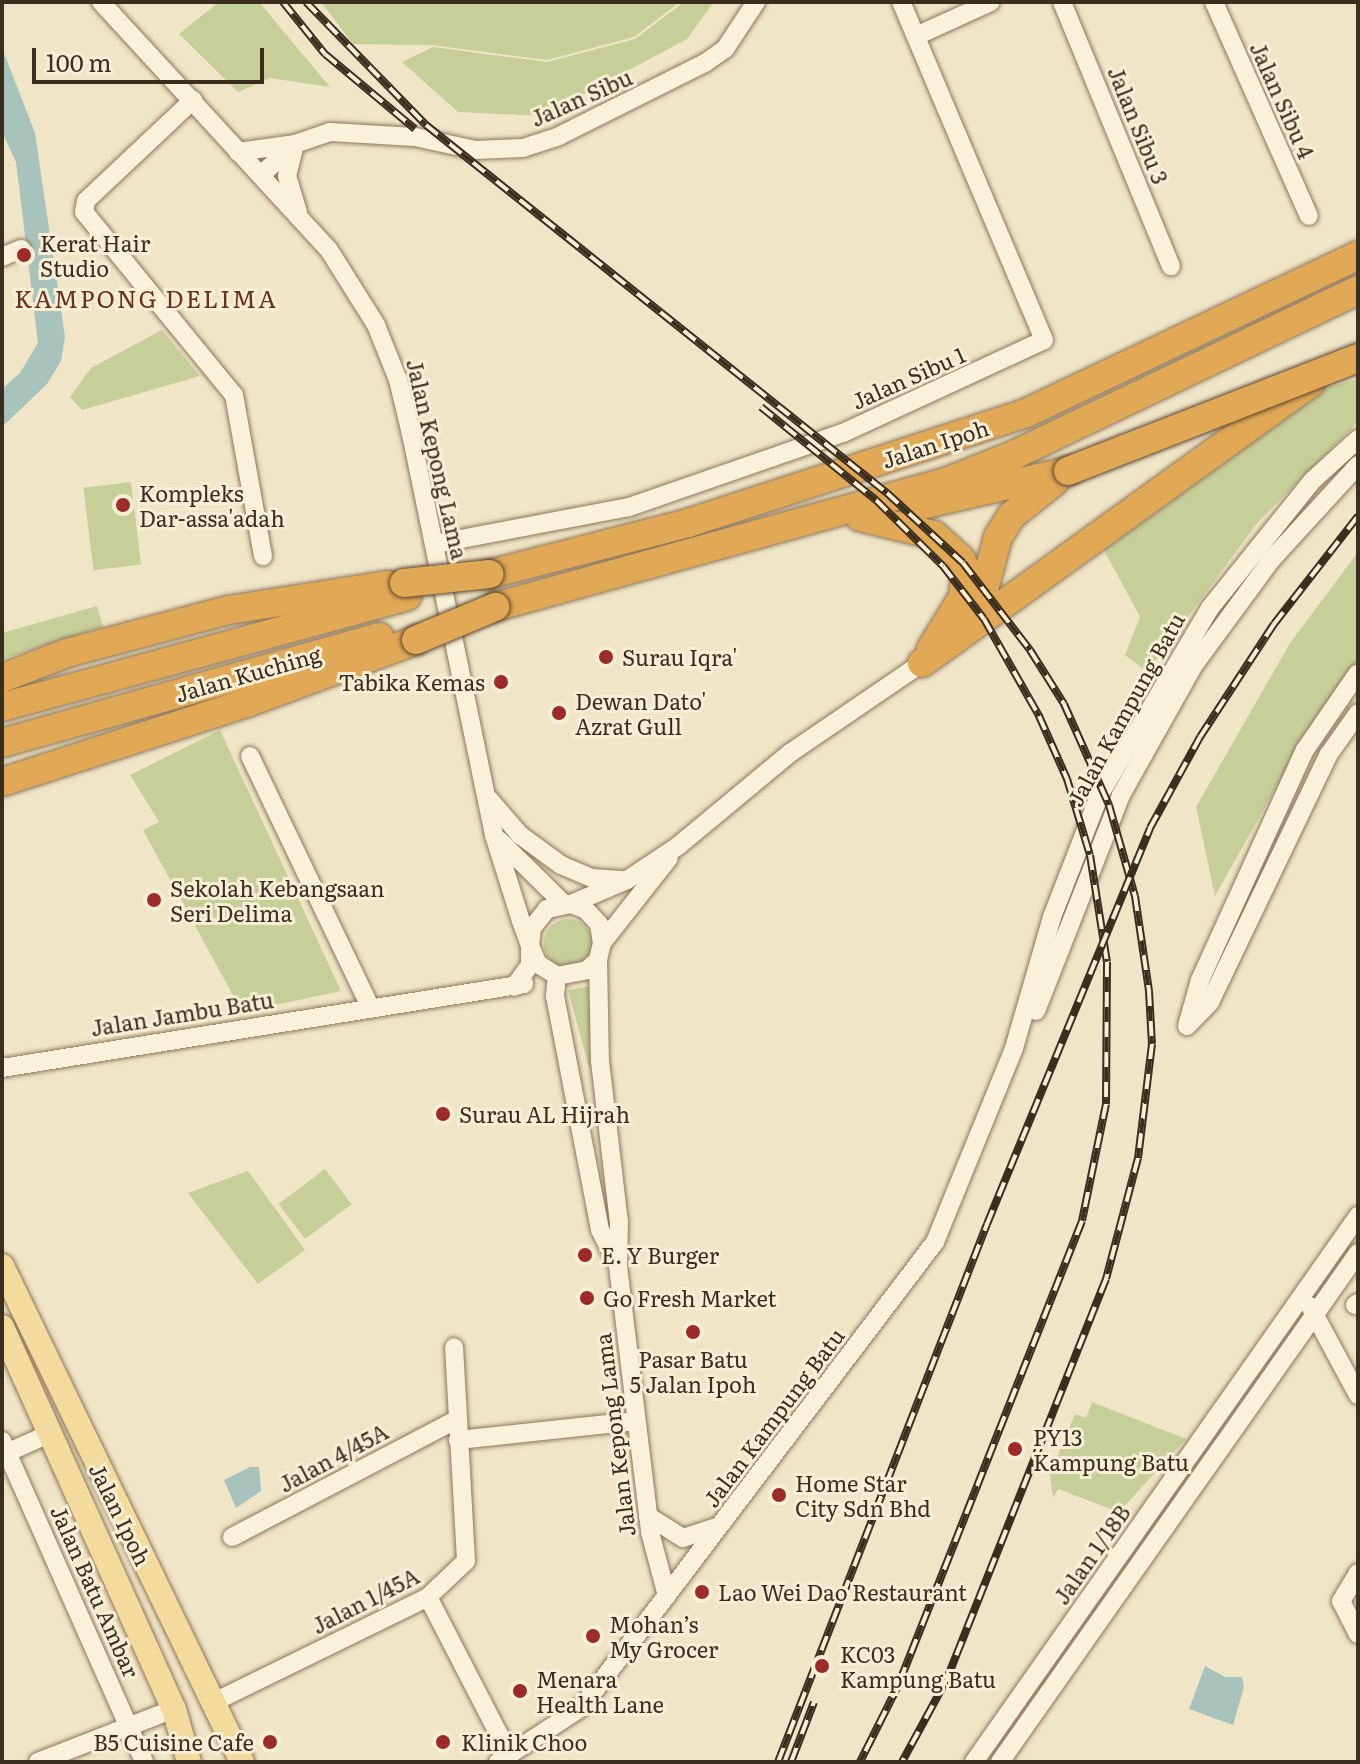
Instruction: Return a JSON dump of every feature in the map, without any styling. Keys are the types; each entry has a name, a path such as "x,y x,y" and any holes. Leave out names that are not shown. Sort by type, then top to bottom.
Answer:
{"highway":[{"name":"Jalan Ipoh","path":"406,590 490,574 688,523 1026,413 1358,255"},
{"name":"Jalan Ipoh","path":"415,634 495,607 943,483 1014,455 1358,290"},
{"path":"922,663 958,641 1358,350"},
{"path":"800,524 860,517 982,494 1068,471 1358,358"},
{"path":"958,641 977,616 998,537 1011,516 1068,471"},
{"path":"860,517 934,535 961,559 966,571 963,597 955,617 922,663"},
{"path":"5,678 67,653 229,610 406,590"},
{"name":"Jalan Kuching","path":"2,707 406,590"},
{"path":"2,782 247,703 415,634"},
{"name":"Jalan Kuching","path":"2,743 121,709 415,634"}],"main road":[{"name":"Jalan Ipoh","path":"2,1266 242,1762"},
{"name":"Jalan Ipoh","path":"2,1327 174,1709 192,1762"}],"street":[{"name":"Jalan Kepong Lama","path":"101,2 329,250 376,325 398,380 494,835 530,946"},
{"name":"Jalan Sibu","path":"261,175 295,144 349,129 475,150 523,148 613,114 705,63 725,49 756,2"},
{"name":"Jalan Sibu 1","path":"435,544 629,507 843,433 1044,340 901,2"},
{"path":"916,36 991,2"},
{"name":"Jalan Sibu 3","path":"1062,2 1171,266"},
{"name":"Jalan Sibu 4","path":"1214,2 1309,216"},
{"path":"193,100 86,201 84,212 218,370 234,395 263,556"},
{"path":"238,152 295,144 287,176 300,219"},
{"path":"2,257 21,249"},
{"name":"Jalan Kampung Batu","path":"504,1759 582,1707 935,1242 1014,1048 1052,917 1100,794 1210,608 1313,480 1358,439"},
{"name":"Jalan Kampung Batu","path":"1014,1048 1035,1014 1121,795 1194,665 1271,560 1358,465"},
{"path":"514,987 530,965 530,946 537,918 627,880 678,846 744,788 922,663"},
{"path":"1358,673 1305,750 1215,944 1187,1026 1210,1002 1329,754 1358,713"},
{"path":"250,756 370,1007"},
{"path":"487,797 520,835 561,865 592,878 627,880"},
{"path":"494,835 568,904 586,910 599,924 600,952"},
{"path":"530,946 553,974 573,977 600,952 678,846"},
{"path":"1215,944 1234,953"},
{"name":"Jalan Kepong Lama","path":"600,952 600,1061 619,1222 618,1266 648,1516 656,1569 667,1596"},
{"name":"Jalan Kepong Lama","path":"553,974 600,1230 618,1266"},
{"name":"Jalan Jambu Batu","path":"2,1068 370,1007 514,987 553,974"},
{"name":"Jalan 1/18B","path":"974,1762 1358,1216"},
{"name":"Jalan 1/18B","path":"1000,1762 1358,1253"},
{"path":"1304,1293 1358,1395"},
{"name":"Jalan 1/45A","path":"214,1702 428,1597 469,1553 456,1420 454,1347"},
{"name":"Jalan 4/45A","path":"232,1537 456,1420"},
{"path":"458,1440 636,1421"},
{"path":"4,1450 51,1433"},
{"name":"Jalan Batu Ambar","path":"4,1450 144,1762"},
{"path":"648,1516 683,1538 722,1523"},
{"path":"1358,1573 1341,1601 1358,1634"},
{"path":"428,1597 504,1759"},
{"path":"38,1762 174,1709"}],"green space":[{"path":"219,2 259,2 330,87 270,78 238,92 179,34"},
{"path":"321,2 680,2 634,37 547,60 432,45 353,44"},
{"path":"684,2 714,2 687,39 543,116 458,112 402,62 433,47 547,62 635,39"},
{"path":"162,330 200,376 82,410 70,397 91,368"},
{"path":"1358,379 1358,422 1258,522 1147,672 1125,655 1140,617 1104,550 1330,387"},
{"path":"131,482 141,564 93,570 83,488"},
{"path":"1358,552 1358,662 1300,745 1215,896 1196,807 1290,643"},
{"path":"97,606 103,627 2,659 2,633"},
{"path":"220,730 341,991 242,1012 143,830 159,822 130,775"},
{"path":"568,919 585,926 592,943 585,960 568,967 551,960 544,943 551,926"},
{"path":"592,986 592,1067 589,1067 568,990"},
{"path":"325,1169 351,1204 305,1239 279,1204"},
{"path":"248,1171 305,1250 258,1284 188,1193"},
{"path":"1092,1402 1186,1439 1119,1512 1058,1489 1053,1498 1050,1475 1075,1414 1086,1418"}],"water":[{"path":"2,48 35,133 65,337 61,361 47,384 2,427 2,389 20,373 38,343 16,162 2,132"},
{"path":"250,1467 259,1467 261,1491 236,1508 224,1480"},
{"path":"1205,1666 1225,1677 1242,1677 1244,1687 1233,1725 1189,1709"}],"railway":[{"path":"283,2 325,54 415,129"},
{"path":"306,2 426,125 887,493 963,563 1030,650 1064,704 1109,805 1135,896 1149,991 1152,1044 1138,1158 1106,1279 947,1679 902,1762"},
{"path":"761,407 876,500 943,566 984,619 1039,716 1067,779 1090,855 1107,962 1106,1104 1082,1221 899,1684 860,1762"},
{"path":"778,1762 987,1224 1150,828 1200,737 1274,624 1358,516"},
{"path":"791,1762 814,1702"}],"place":[{"name":"Kerat Hair Studio","path":"24,255"},
{"name":"Kompleks Dar-assa'adah","path":"123,505"},
{"name":"Surau Iqra'","path":"606,657"},
{"name":"Tabika Kemas","path":"501,682"},
{"name":"Dewan Dato' Azrat Gull","path":"559,713"},
{"name":"Sekolah Kebangsaan Seri Delima","path":"154,900"},
{"name":"Surau AL Hijrah","path":"443,1114"},
{"name":"E. Y Burger","path":"585,1255"},
{"name":"Go Fresh Market","path":"587,1298"},
{"name":"Pasar Batu 5 Jalan Ipoh","path":"693,1332"},
{"name":"PY13 Kampung Batu","path":"1015,1449"},
{"name":"Home Star City Sdn Bhd","path":"779,1495"},
{"name":"Lao Wei Dao Restaurant","path":"702,1592"},
{"name":"Mohan’s My Grocer","path":"593,1636"},
{"name":"KC03 Kampung Batu","path":"822,1666"},
{"name":"Menara Health Lane","path":"520,1691"},
{"name":"B5 Cuisine Cafe","path":"270,1742"},
{"name":"Klinik Choo","path":"443,1742"}],"district":[{"name":"KAMPONG DELIMA","path":"146,298"}]}
